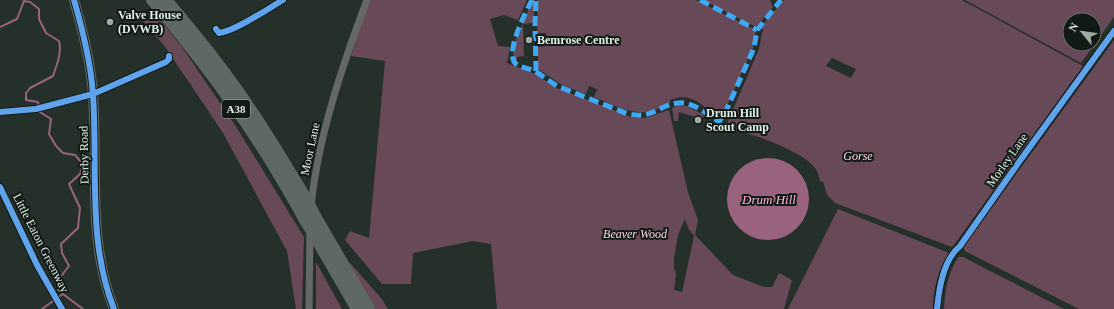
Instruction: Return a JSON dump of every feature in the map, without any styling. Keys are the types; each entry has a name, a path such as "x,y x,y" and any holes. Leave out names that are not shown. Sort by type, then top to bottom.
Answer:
{"highway":[{"name":"A38","path":"152,0 184,38 227,95 369,309"},
{"name":"A38","path":"166,0 202,43 233,84 263,129 308,202 313,233 357,309"}],"main road":[{"name":"Derby Road","path":"74,0 85,41 93,94 96,224 100,259 104,280 114,309"}],"street":[{"name":"Moor Lane","path":"309,309 309,243 312,195 316,172 328,118 367,0"},
{"name":"Morley Lane","path":"937,309 938,293 943,275 952,255 960,246 1114,31"}],"green space":[{"name":"Beaver Wood","path":"371,0 527,0 518,20 504,15 490,19 498,46 510,47 507,63 535,74 557,88 634,118 645,118 669,110 688,192 698,220 695,235 733,275 764,287 772,287 779,273 792,280 784,309 497,309 491,244 473,241 413,253 411,284 382,284 345,240 350,231 369,238 385,61 351,56 363,16","holes":["685,219 688,228 694,236 682,292 674,290 676,274 674,258 678,235"]},
{"path":"532,0 535,0 533,23 523,24"},
{"path":"538,0 696,0 756,30 753,48 725,110 713,115 703,106 686,97 670,100 670,103 650,111 641,112 623,109 594,97 597,89 589,86 586,94 562,85 538,69 538,47 547,46 546,33 537,33"},
{"path":"703,0 770,0 773,7 756,27"},
{"name":"Gorse","path":"784,0 962,0 1083,66 952,247 835,203 827,195 823,181 821,182 816,169 808,161 787,148 726,126 759,49 764,29 759,29","holes":["832,58 856,69 851,78 826,66"]},
{"path":"965,0 1114,0 1114,17 1102,34 1102,12 1062,12 1062,52 1089,52 1081,63"},
{"path":"152,10 182,47 235,125 304,237 302,309 296,309 287,251 223,133 166,48 141,18"},
{"path":"523,24 524,56 517,57 517,63 513,53 515,43"},
{"path":"1114,40 1114,309 1079,309 965,251 963,247"},
{"path":"679,105 687,106 704,115 702,119 679,112 678,121 674,121 672,108"},
{"path":"838,209 949,253 945,259 937,280 933,309 788,309"},
{"path":"958,257 963,257 1064,309 944,309 948,282"},
{"path":"316,262 342,309 316,309"},
{"path":"347,262 351,264 381,298 388,309 373,309"}],"water":[{"name":"Drum Hill","path":"768,158 784,162 797,170 805,183 809,199 805,215 797,228 784,236 768,240 752,236 739,228 731,215 727,199 731,183 739,170 752,162"}],"waterway":[{"path":"0,27 17,19 24,1 30,2 39,9 39,19 46,33 59,41 59,54 53,76 30,88 26,93 26,100 38,102 40,112 51,119 49,134 56,146 63,153 75,155 83,164 80,174 69,184 80,208 78,228 61,244 62,253 69,266 62,275 55,280 63,294 83,309"},
{"path":"42,309 63,294"}],"marked path":[{"path":"532,0 514,42 513,59 516,64 534,71 557,86 628,114 644,115 671,105 683,103 694,106 719,122 726,111 754,48 757,30 781,0"},
{"path":"536,0 536,71"},
{"path":"700,0 757,30"}],"cycle path":[{"path":"74,0 88,59 93,95 95,204 100,257 114,309"},
{"path":"216,29 219,33 233,29 283,0"},
{"path":"937,309 943,275 954,252 960,246 1114,31"},
{"path":"0,112 36,109 93,94 166,62 169,59 169,56"},
{"name":"Little Eaton Greenway","path":"0,187 37,265 62,309"}],"place":[{"name":"Valve House (DVWB)","path":"110,22"},
{"name":"Bemrose Centre","path":"529,40"},
{"name":"Drum Hill Scout Camp","path":"698,120"}]}
